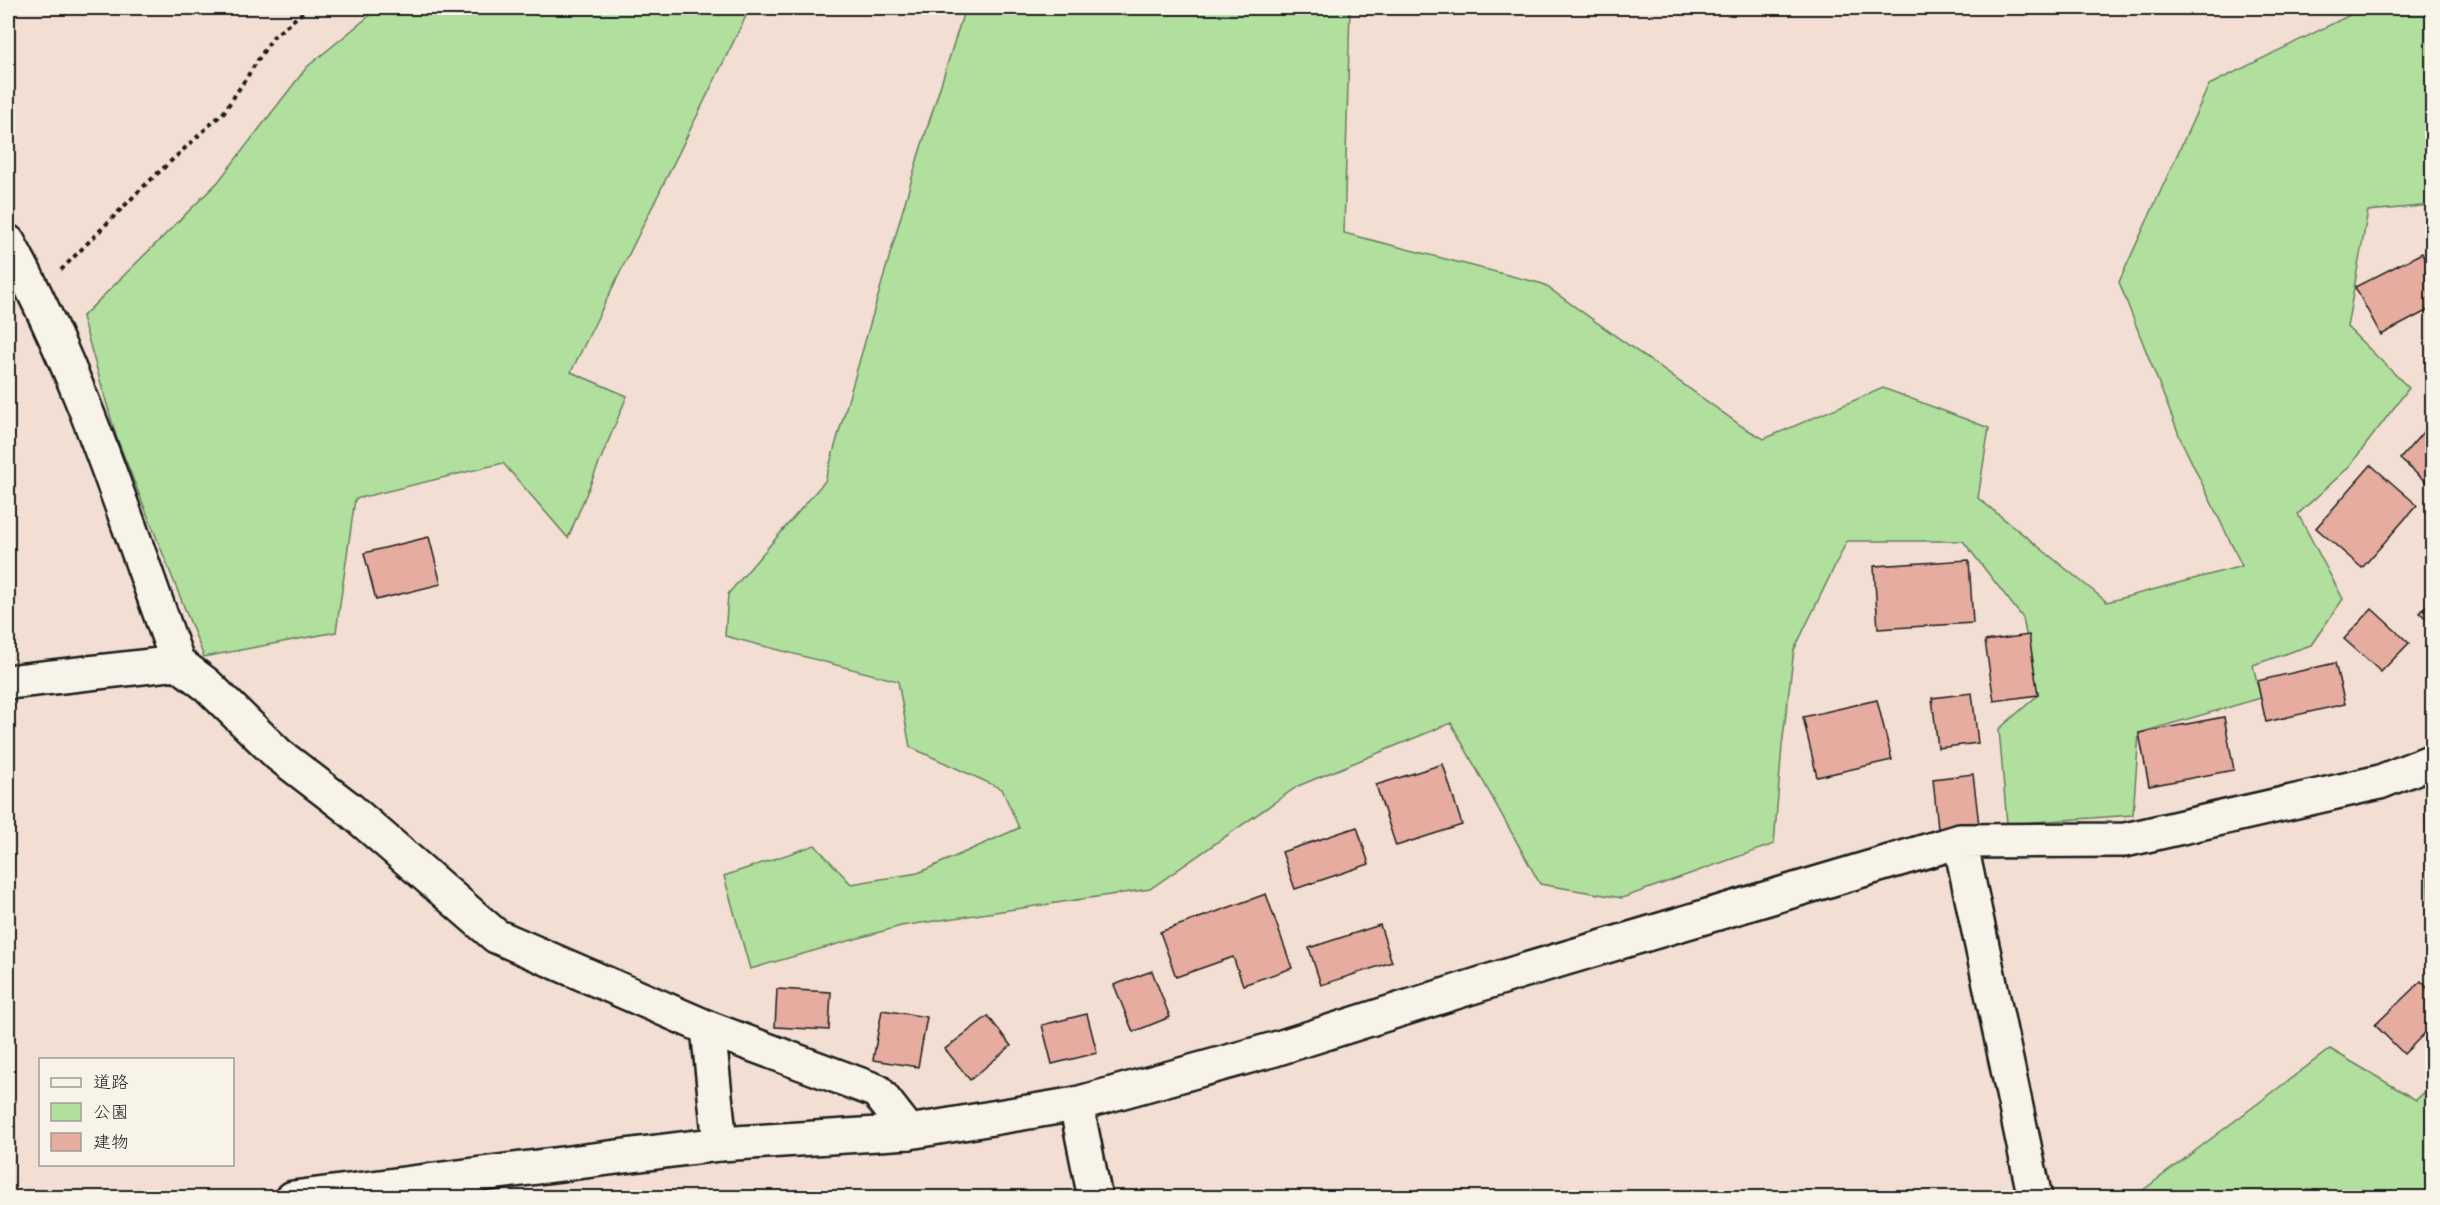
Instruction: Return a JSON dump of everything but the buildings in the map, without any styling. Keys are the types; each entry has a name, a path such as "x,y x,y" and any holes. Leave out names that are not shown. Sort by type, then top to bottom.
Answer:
{"street":[{"path":"8,242 33,287 93,428 178,663 207,685 279,755 347,807 496,936 708,1028 877,1091 909,1132"},
{"path":"8,682 178,663"},
{"path":"293,1197 720,1144 909,1132 1076,1104 1275,1049 1530,969 1960,841 2125,840 2380,782 2433,761"},
{"path":"1960,841 2035,1197"},
{"path":"708,1028 720,1144"},
{"path":"1076,1104 1095,1197"}],"path":[{"path":"33,287 58,273 143,187 224,112 273,37 308,8"}],"green space":[{"path":"379,8 750,8 571,372 627,396 568,538 503,463 355,499 336,632 204,657 116,436 82,317 218,182 307,67"},
{"path":"965,8 1350,8 1344,233 1543,284 1743,427 1764,439 1883,388 1989,428 1978,498 2107,602 2242,566 2181,440 2119,282 2209,85 2364,8 2432,8 2432,205 2368,211 2347,327 2409,388 2348,468 2298,514 2343,599 2311,645 2253,665 2261,698 2139,733 2133,815 2007,824 1999,729 2038,695 2023,618 1963,541 1847,541 1794,650 1782,746 1774,844 1622,898 1540,884 1451,723 1298,786 1150,889 901,926 750,969 724,876 815,845 851,884 918,873 1019,828 1002,789 910,747 898,681 725,636 728,594 825,481 918,157"},
{"path":"2432,799 2432,943 2425,805"},
{"path":"2330,1049 2416,1100 2432,1085 2432,1197 2134,1197"}]}
